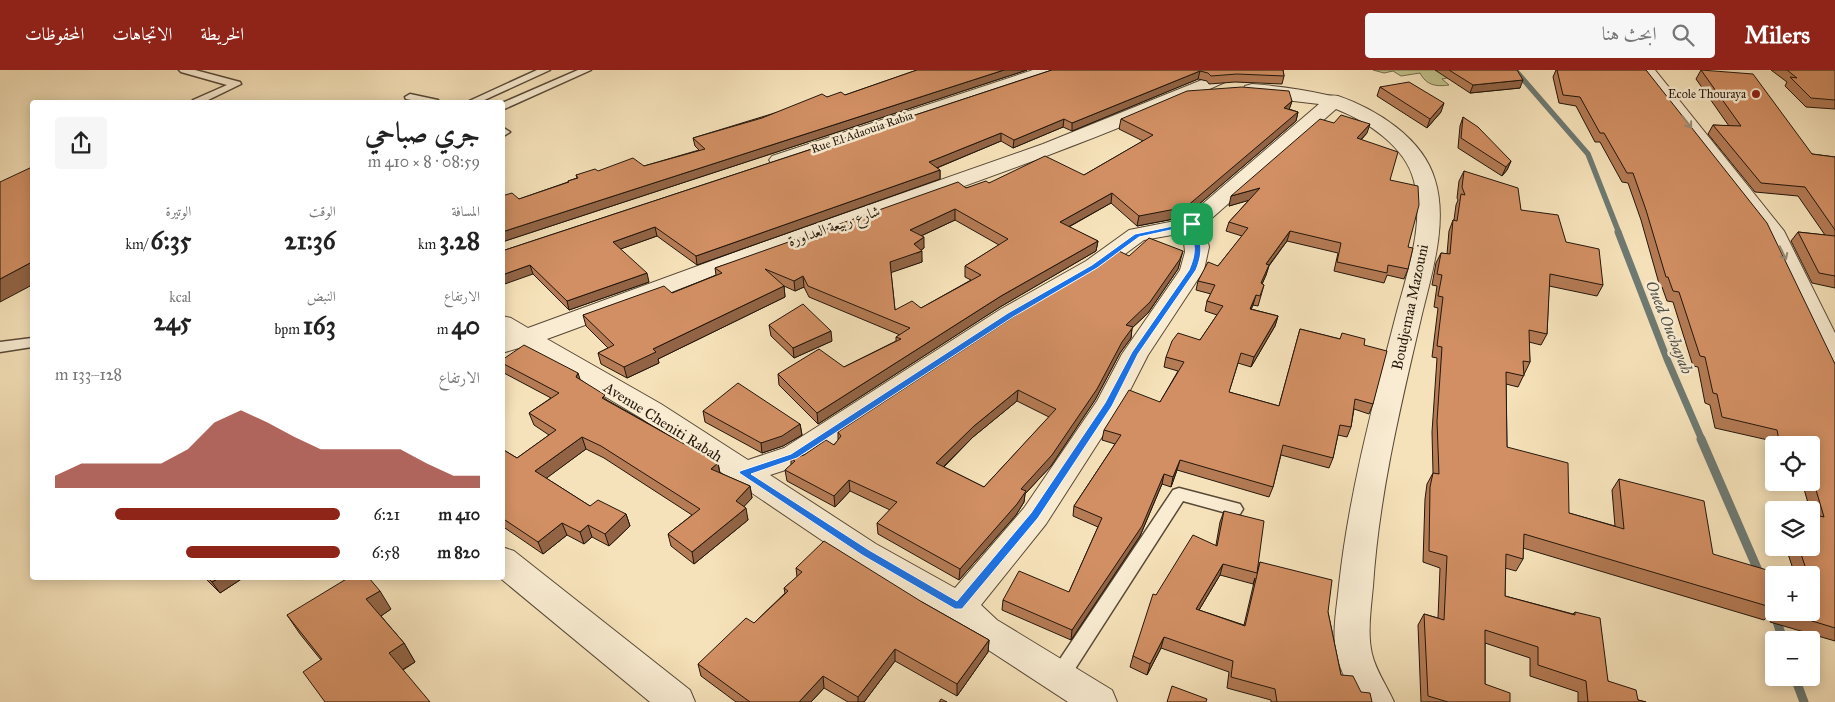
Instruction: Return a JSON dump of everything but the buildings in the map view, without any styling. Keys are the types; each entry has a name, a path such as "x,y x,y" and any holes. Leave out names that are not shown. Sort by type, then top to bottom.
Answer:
{"street":[{"name":"Rue El Adaouia Rabia","path":"761,167 1051,70"},
{"path":"1646,70 1772,231 1835,360"},
{"name":"شارع ربيعة العداورة","path":"510,335 934,191 1074,139 1219,78"},
{"name":"Boudjemaa Mazouni","path":"1184,94 1241,90 1293,94 1334,101 1378,122 1395,137 1416,163 1425,181 1428,199 1423,256 1372,477 1361,530 1357,570 1353,630 1354,654 1376,702"},
{"path":"744,473 794,456 1010,315 1094,266 1137,235 1192,224 1334,101"},
{"path":"959,606 1035,516 1109,404 1135,354 1192,270 1197,259 1199,247 1192,224"},
{"name":"Avenue Cheniti Rabah","path":"510,335 650,412 865,553 959,606 985,630 1099,702"},
{"path":"505,562 677,702"}],"lane":[{"path":"184,70 236,84 201,100"},
{"path":"477,100 545,70"},
{"path":"505,105 586,70"},
{"path":"410,97 424,100"},
{"path":"0,347 30,343"},
{"path":"1059,677 1179,494 1234,509"}],"green space":[{"path":"1373,70 1443,70 1457,76 1442,79 1449,85 1440,86 1428,83 1420,73 1401,76 1393,71 1384,73"}],"waterway":[{"name":"Oued Ouchayah","path":"1515,70 1588,154 1619,233"},
{"name":"Oued Ouchayah","path":"1618,232 1667,359 1702,440"},
{"name":"Oued Ouchayah","path":"1701,439 1760,575"},
{"name":"Oued Ouchayah","path":"1777,621 1780,631"},
{"name":"Oued Ouchayah","path":"1798,686 1804,702"}],"place":[{"name":"Ecole Thouraya","path":"1756,94"}],"route":[{"path":"1192,224 1199,247 1197,259 1192,270 1135,354 1109,404 1035,516 959,606 865,553 744,473 794,456 1010,315 1055,291 1094,266 1137,235 1192,224"}]}
